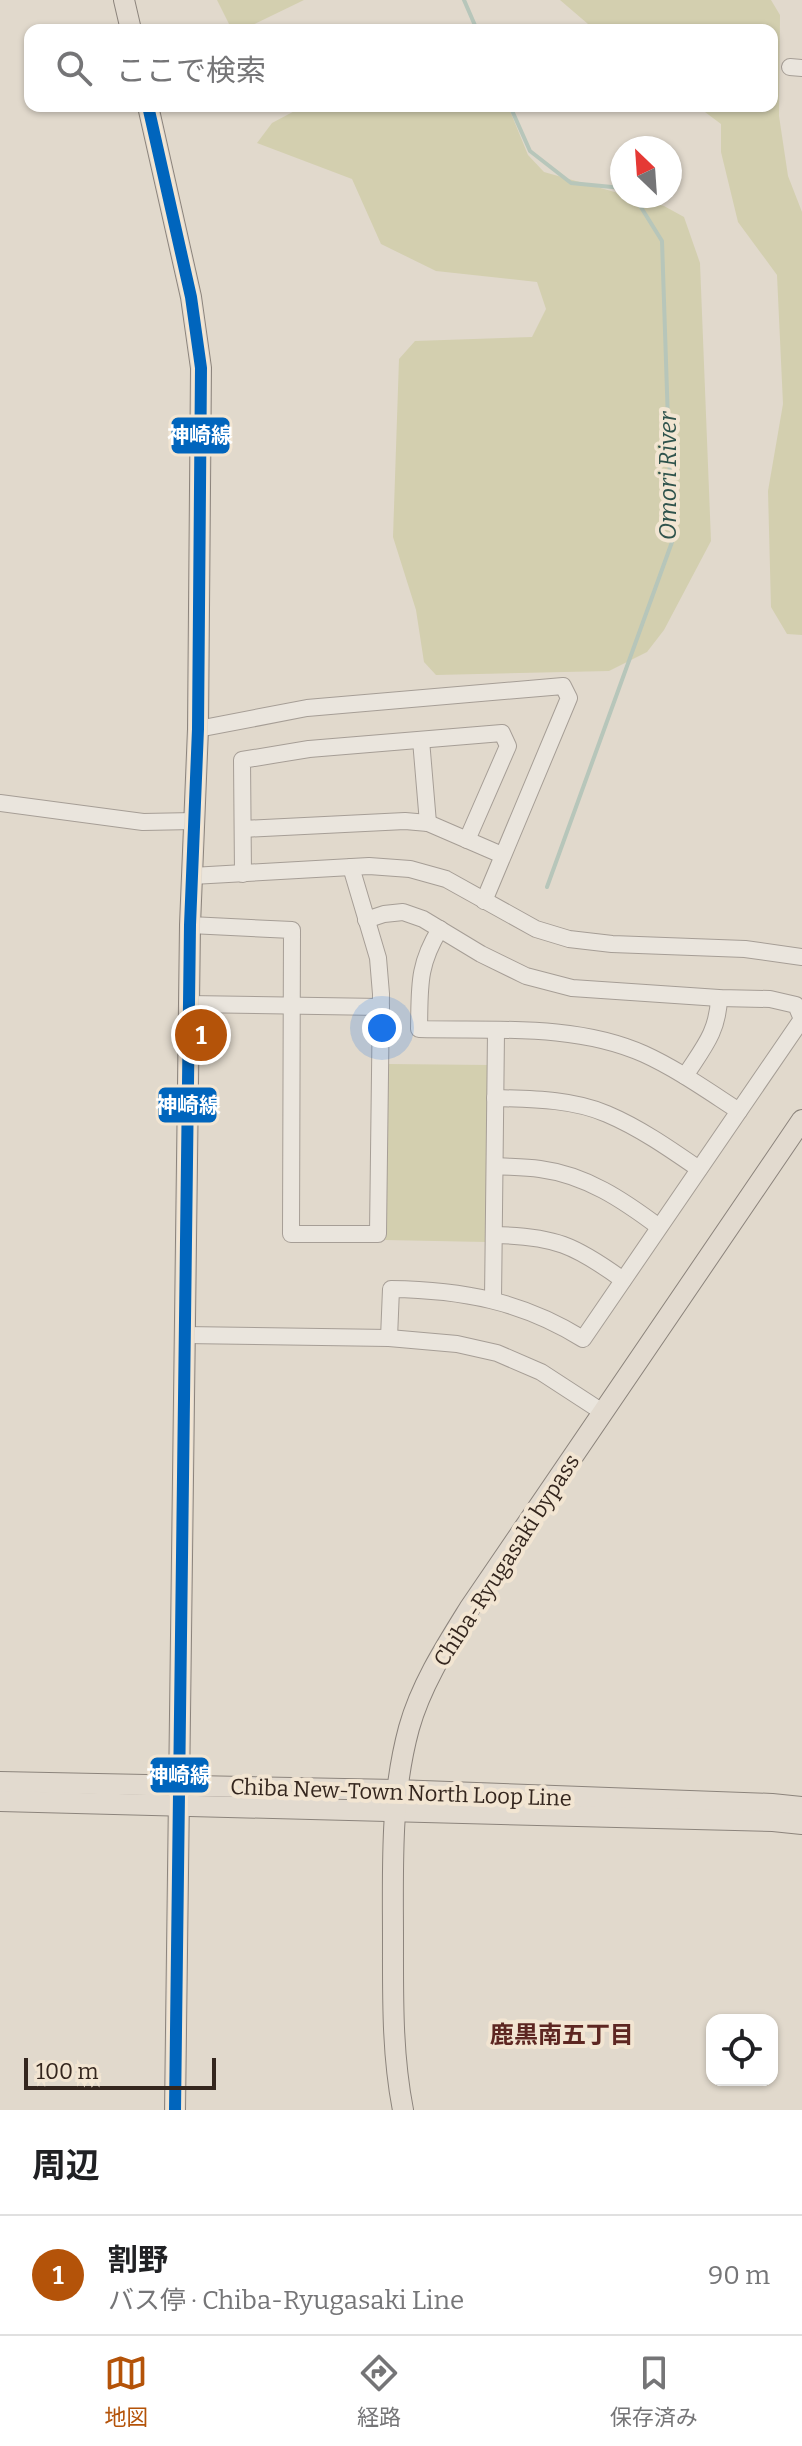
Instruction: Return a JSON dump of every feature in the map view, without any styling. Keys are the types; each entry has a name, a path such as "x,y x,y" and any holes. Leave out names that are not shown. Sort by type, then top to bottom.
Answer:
{"main road":[{"path":"124,0 130,24"},
{"path":"149,112 191,297 201,368 198,729 190,925 175,2110"},
{"name":"Chiba-Ryugasaki bypass","path":"403,2110 393,2013 395,1800 410,1725 431,1674 469,1609 802,1120"},
{"name":"Chiba New-Town North Loop Line","path":"0,1782 179,1795 772,1804 802,1807"},
{"name":"Chiba New-Town North Loop Line","path":"0,1801 179,1795"},
{"name":"Chiba New-Town North Loop Line","path":"395,1800 802,1824"}],"street":[{"path":"198,729 307,708 563,686 569,698 484,901"},
{"path":"243,874 242,760 309,749 502,733 508,746 467,840"},
{"path":"421,740 428,823"},
{"path":"0,803 143,822 194,821"},
{"path":"243,829 379,821 428,823 502,855"},
{"path":"192,876 391,866 446,879 536,929 588,943 745,949 802,957"},
{"path":"190,925 292,930 291,1234 378,1234 381,1007 378,958 351,867"},
{"path":"366,920 403,912 423,919 481,954 526,976 572,988 770,999 796,1005 802,1019 583,1339 524,1308 428,1289 391,1289 389,1338"},
{"path":"440,929 428,949 421,972 419,1029 545,1032 594,1038 642,1053 739,1111"},
{"path":"685,1076 713,1033 719,998"},
{"path":"189,1004 381,1007"},
{"path":"493,1300 496,1032"},
{"path":"495,1098 550,1100 605,1113 654,1138 699,1169"},
{"path":"495,1166 541,1169 584,1180 623,1201 659,1227"},
{"path":"494,1235 529,1236 564,1243 595,1259 623,1280"},
{"path":"184,1335 389,1338 457,1344 497,1353 541,1372 604,1413"}],"shaded area":[{"path":"217,0 304,0 254,24 229,24"},
{"path":"560,0 771,0 780,15 779,116 788,176 802,212 802,635 787,634 771,607 768,491 783,404 777,275 738,222 721,152 721,124 705,112 778,112 778,24 588,24"},
{"path":"293,112 510,112 528,155 544,172 610,191 610,208 668,208 684,217 700,263 711,541 664,630 647,652 609,671 436,675 424,662 416,610 393,537 399,359 415,341 532,337 546,309 537,282 436,271 381,244 352,179 257,143 272,123"},
{"path":"388,1064 490,1065 486,1242 385,1240"}],"waterway":[{"name":"Omori River","path":"464,0 474,24"},
{"name":"Omori River","path":"513,112 530,151 571,183 610,187"},
{"name":"Omori River","path":"547,887 672,542 662,241 641,208"}],"transit line":[{"name":"神崎線","path":"149,112 191,297 201,368 198,729 190,925 175,2110"}],"place":[{"name":"割野","path":"201,1035"}],"district":[{"name":"鹿黒南五丁目","path":"562,2035"}]}
